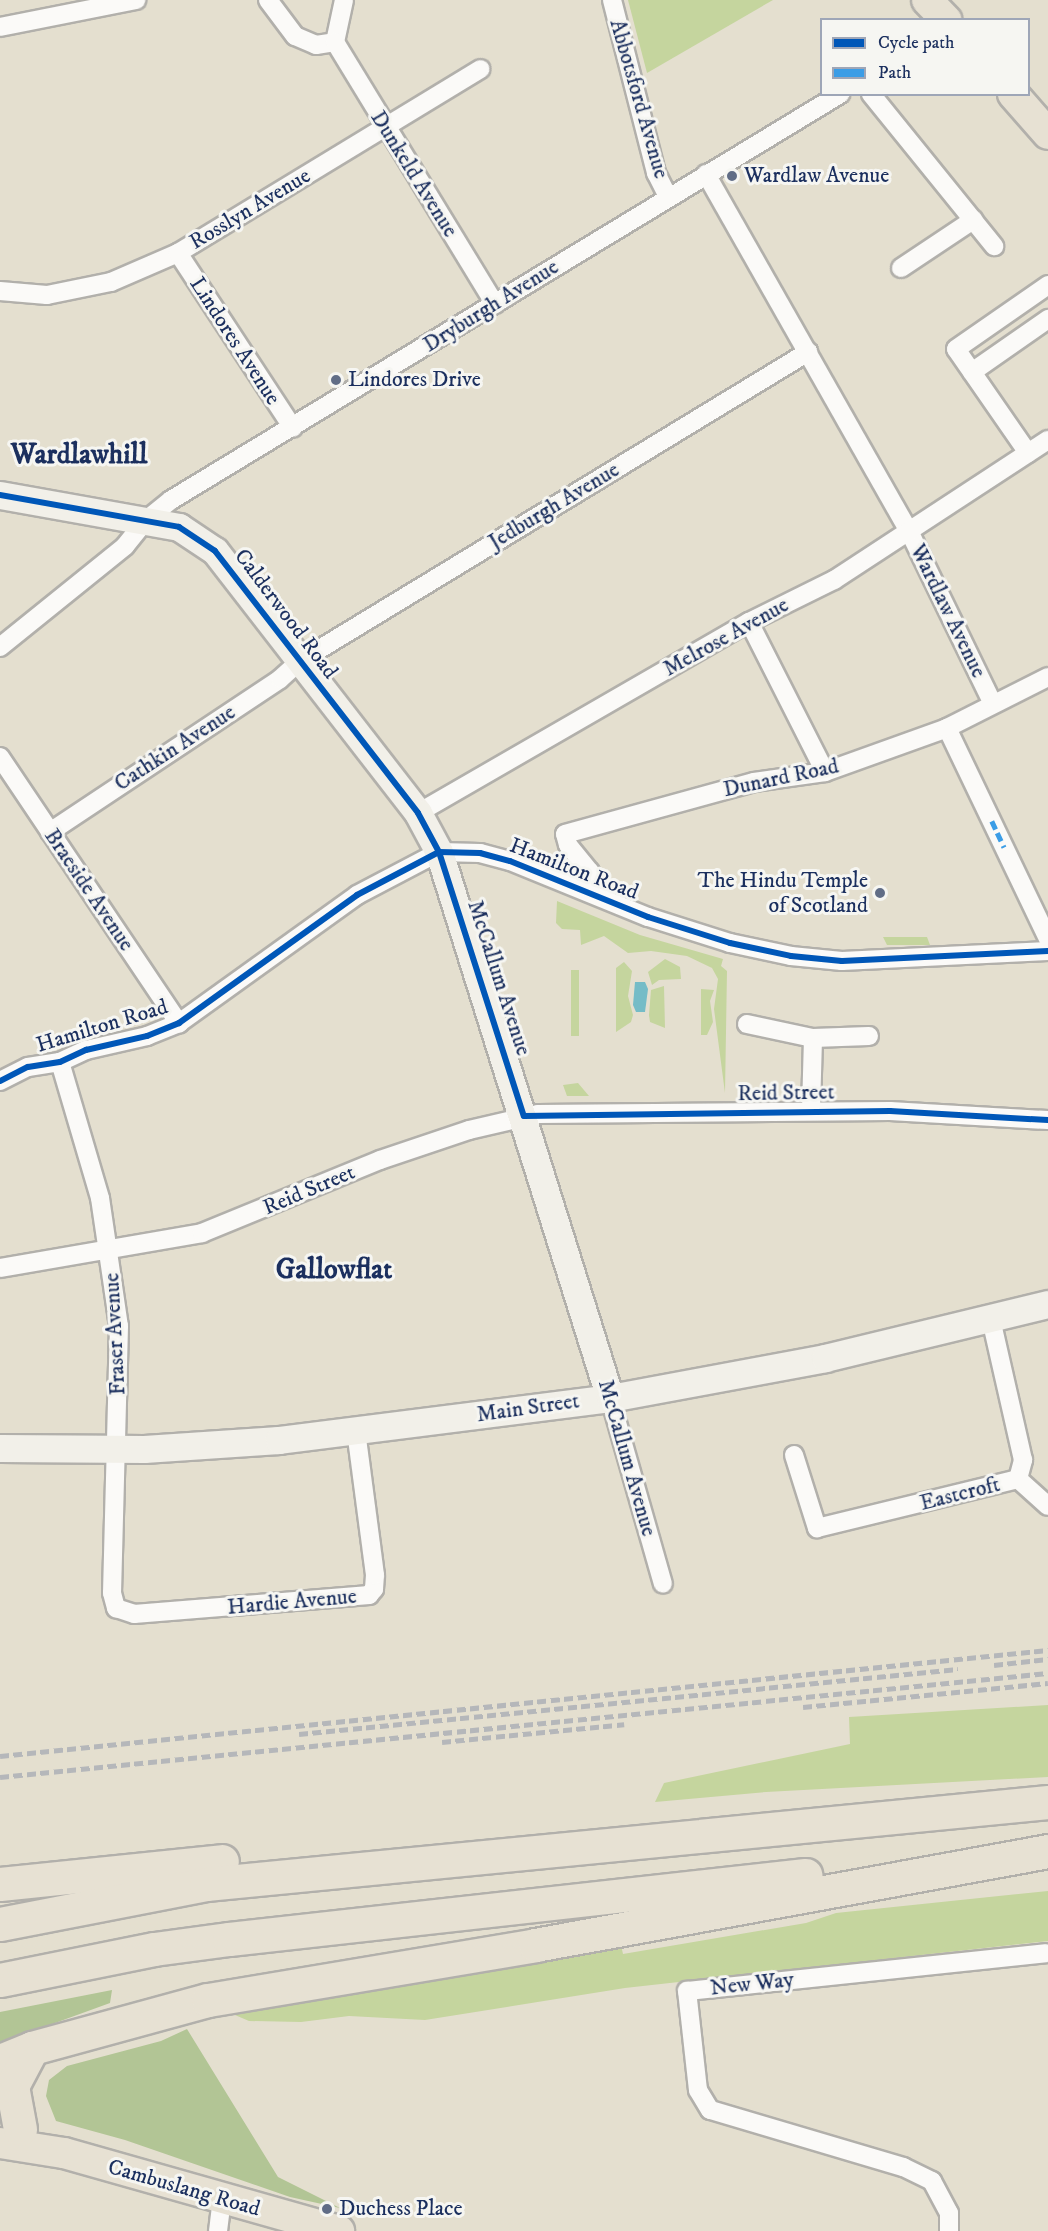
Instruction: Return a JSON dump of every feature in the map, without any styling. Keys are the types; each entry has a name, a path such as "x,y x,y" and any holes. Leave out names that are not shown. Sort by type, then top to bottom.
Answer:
{"highway":[{"path":"0,1884 875,1795 1048,1792"},
{"path":"0,1924 206,1884 1048,1802"},
{"path":"0,1980 154,1949 229,1939 1048,1849"},
{"path":"0,2061 32,2048 208,2000 535,1945 1048,1849"},
{"path":"7,2131 12,2086 32,2048"}],"main road":[{"path":"927,0 944,18"},
{"path":"1015,96 1048,134"},
{"name":"Cambuslang Road","path":"7,2131 64,2153 222,2200 339,2231"}],"street":[{"path":"0,27 136,0"},
{"path":"268,0 295,36 316,45 335,42 344,0"},
{"name":"Abbotsford Avenue","path":"612,0 656,172 668,197"},
{"name":"Dunkeld Avenue","path":"335,42 385,128 495,304"},
{"name":"Rosslyn Avenue","path":"0,291 48,295 111,282 178,253 481,69"},
{"name":"Dryburgh Avenue","path":"0,647 125,546 145,521 171,500 837,96"},
{"path":"873,96 994,246"},
{"name":"Wardlaw Avenue","path":"706,174 909,531 993,704"},
{"path":"901,268 973,220"},
{"name":"Lindores Avenue","path":"178,253 292,428"},
{"path":"1028,453 956,349 1048,285"},
{"path":"972,372 1048,319"},
{"name":"Jedburgh Avenue","path":"300,661 808,352"},
{"name":"Melrose Avenue","path":"418,813 749,622 834,580 1048,440"},
{"name":"Calderwood Road","path":"0,495 179,527 215,551 418,813 439,852"},
{"path":"749,622 825,772"},
{"name":"Cathkin Avenue","path":"50,832 280,679 300,661"},
{"name":"Dunard Road","path":"585,889 590,872 568,845 565,834 754,783 825,772 947,728 1048,677"},
{"path":"947,728 1048,939"},
{"name":"Braeside Avenue","path":"0,757 179,1023"},
{"name":"Hamilton Road","path":"0,1081 28,1067 60,1062 86,1050 147,1036 179,1023 357,895 439,852 480,853 585,889 648,917 730,943 791,956 842,961 1048,951"},
{"name":"McCallum Avenue","path":"439,852 524,1116 610,1398 663,1584"},
{"path":"747,1024 813,1038 869,1036"},
{"path":"811,1110 813,1038"},
{"name":"Fraser Avenue","path":"60,1062 100,1198 110,1251 120,1354 112,1593 120,1611"},
{"name":"Reid Street","path":"0,1268 110,1251 202,1233 380,1160 524,1116 811,1110 1048,1120"},
{"name":"Main Street","path":"0,1448 116,1449 217,1445 356,1431 610,1398 818,1360 1048,1304"},
{"name":"Eastcroft","path":"794,1455 817,1528 1017,1479 1023,1460 990,1319"},
{"name":"Hardie Avenue","path":"120,1611 134,1614 369,1595 374,1589 375,1575 356,1431"},
{"path":"1017,1479 1048,1506"},
{"name":"New Way","path":"949,2231 949,2213 932,2181 903,2167 710,2110 698,2090 687,1991 1046,1953"},
{"path":"218,2231 222,2200"}],"green space":[{"path":"628,0 773,0 647,73"},
{"path":"557,901 640,935 723,959 721,966 727,971 725,1093 714,1009 718,979 712,968 687,956 651,951 628,953 604,936 581,945 580,930 562,929 556,923"},
{"path":"883,937 927,937 930,945 887,945"},
{"path":"665,959 680,967 681,979 659,980 652,985 648,972"},
{"path":"624,962 632,971 628,996 633,1015 631,1022 616,1032 616,968"},
{"path":"571,970 579,970 579,1036 571,1036"},
{"path":"664,986 665,1028 650,1022 649,1015 651,990"},
{"path":"701,989 714,990 710,1001 713,1022 707,1035 701,1035"},
{"path":"578,1083 589,1096 567,1096 563,1085"},
{"path":"1048,1705 1048,1777 766,1792 655,1802 664,1783 850,1744 849,1717"},
{"path":"1048,1891 1048,1941 625,1988 425,2020 349,2016 301,2022 249,2021 221,2009 621,1945 623,1954 806,1923 836,1913"},
{"path":"112,1990 110,2003 0,2043 0,2012"},
{"path":"187,2029 278,2177 340,2208 290,2197 125,2140 56,2121 46,2096 49,2080 67,2066 161,2041"}],"water":[{"path":"635,982 645,982 648,989 645,1012 636,1012 633,1005"}],"railway":[{"path":"0,1756 1048,1650"},
{"path":"994,1665 1048,1659"},
{"path":"299,1734 958,1669"},
{"path":"0,1777 1048,1673"},
{"path":"803,1707 1048,1683"},
{"path":"442,1742 624,1724"}],"marked path":[{"path":"992,821 1004,847"}],"cycle path":[{"path":"0,495 179,527 215,551 418,813 439,852 524,1116 890,1111 1048,1120"},
{"path":"0,1081 28,1067 60,1062 86,1050 147,1036 179,1023 357,895 439,852 480,853 510,861 648,917 730,943 791,956 842,961 1048,951"}],"place":[{"name":"Wardlaw Avenue","path":"732,176"},
{"name":"Lindores Drive","path":"336,380"},
{"name":"The Hindu Temple of Scotland","path":"880,893"},
{"name":"Duchess Place","path":"327,2209"}],"district":[{"name":"Wardlawhill","path":"79,455"},
{"name":"Gallowflat","path":"334,1270"}]}
